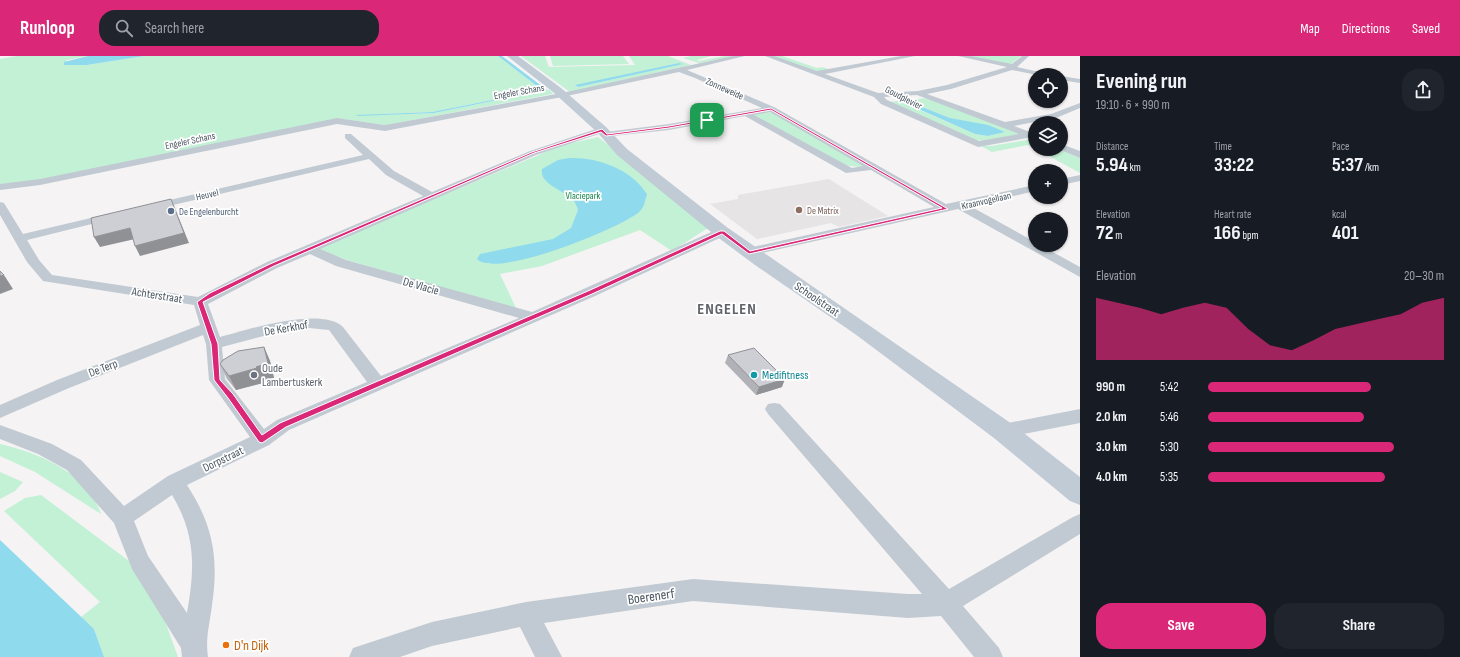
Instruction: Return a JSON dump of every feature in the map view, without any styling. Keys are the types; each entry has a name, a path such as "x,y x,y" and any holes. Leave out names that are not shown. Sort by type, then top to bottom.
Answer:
{"street":[{"name":"Schoolstraat","path":"512,56 562,95 604,133 622,152 722,232 862,329 1003,430 1080,493"},
{"name":"Engeler Schans","path":"370,156 348,136 528,100 562,95 742,56"},
{"name":"Goudplevier","path":"768,56 818,73 877,96 884,102 978,144 1028,137"},
{"path":"818,73 912,56"},
{"path":"961,56 1028,70"},
{"path":"877,96 918,93 1013,67 1026,56"},
{"name":"Zonneweide","path":"680,70 698,76 771,109 946,209"},
{"path":"1068,79 1080,81"},
{"name":"Goudplevier","path":"918,93 1028,134"},
{"path":"1005,125 1053,116 1080,105"},
{"path":"262,440 231,396 217,380 214,344 207,328 200,302 272,265 533,153 604,133 669,127 771,109"},
{"name":"Zonneweide","path":"745,113 850,171 873,167"},
{"name":"Engeler Schans","path":"0,187 40,182 337,121 385,128"},
{"path":"1068,150 1080,155"},
{"path":"370,156 390,173 433,197"},
{"name":"Heuvel","path":"139,210 370,156"},
{"path":"1068,181 1080,178"},
{"path":"1068,184 1080,188"},
{"name":"Kraanvogellaan","path":"749,252 1028,190"},
{"name":"Achterstraat","path":"0,205 34,262 48,278 200,302"},
{"path":"960,205 1080,273"},
{"path":"20,238 124,213"},
{"name":"Dorpstraat","path":"122,518 175,482 262,440 283,425 533,317 722,232"},
{"name":"De Vlacie","path":"310,249 341,263 533,317"},
{"name":"De Kerkhof","path":"214,344 292,325 321,323 335,328 378,385"},
{"name":"De Terp","path":"0,412 63,384 207,328"},
{"path":"774,409 946,604 990,657"},
{"path":"1003,430 1080,416"},
{"path":"0,432 45,449 74,465 122,518 140,562 194,651"},
{"path":"175,482 196,520 205,560 194,651"},
{"name":"Boerenerf","path":"362,657 432,634 526,614 693,590 908,606 946,604 1080,523"},
{"path":"526,614 549,657"}],"shaded area":[{"name":"De Matrix","path":"829,179 888,216 839,227 831,223 757,239 710,204 738,199 738,195"}],"green space":[{"path":"17,56 88,56 67,60 66,65 87,65 144,56 498,56 542,90 432,112 356,115 434,113 546,90 550,90 553,94 386,125 342,119 52,178 0,186 0,59"},
{"path":"521,56 545,56 549,67 635,65 629,56 668,56 691,65 570,92","holes":["679,63 682,64 578,87 576,86"]},
{"path":"550,56 623,56 629,64 553,66"},
{"path":"691,56 711,56 697,60 699,61 725,56 736,56 699,63 683,58"},
{"path":"771,56 782,56 817,68 822,67 832,70 820,72"},
{"path":"963,56 1021,56 1010,65"},
{"path":"927,98 1019,132 1020,135 986,141 975,140 888,102","holes":["912,103 950,118 1005,132 988,136 975,134 906,104"]},
{"path":"756,113 773,113 864,166 859,167 843,165 754,116"},
{"name":"Vlaciepark","path":"598,137 667,192 708,228 672,251 640,230 542,266 500,274 517,310 347,260 316,249 560,146"},
{"path":"1028,140 1028,145 992,152 979,145 991,146"},
{"path":"1068,153 1080,158 1080,173 1068,166 1068,164 1064,164 1049,156 1068,156"},
{"path":"0,444 46,459 74,476 95,500 101,514 35,472 0,456"},
{"path":"0,472 23,482 15,491 0,499"},
{"path":"41,495 137,567 154,591 178,657 104,657 94,629 81,617 100,602 4,511 25,498"}],"water":[{"path":"88,56 144,56 87,65 64,65 64,62"},
{"path":"498,56 502,56 547,90 434,113 356,115 432,112 542,90"},
{"path":"679,63 683,64 578,87 575,85"},
{"path":"905,103 912,103 950,118 988,125 1005,132 988,136 975,134"},
{"path":"580,158 602,162 623,171 640,185 647,194 642,209 638,213 607,230 557,250 508,262 489,263 477,259 480,254 553,239 571,228 578,210 574,201 548,183 542,175 542,169 558,160"},
{"path":"0,540 94,629 104,657 0,657"}],"building":[{"name":"De Engelenburcht","path":"171,199 184,233 135,246 130,228 94,237 91,218"},
{"path":"264,347 268,363 256,367 257,368 229,376 220,364 223,360 238,351"},
{"path":"754,348 785,379 759,387 728,355"}],"place":[{"name":"De Matrix","path":"799,210"},
{"name":"De Engelenburcht","path":"171,211"},
{"name":"Oude Lambertuskerk","path":"254,375"},
{"name":"Medifitness","path":"754,375"},
{"name":"D'n Dijk","path":"226,645"}],"district":[{"name":"ENGELEN","path":"727,308"}],"route":[{"path":"771,109 946,209 749,252 722,232 590,293 283,425 262,440 231,396 217,380 214,344 207,328 200,302 212,294 272,265 533,153 602,130 606,135 669,127 707,120 771,109"}]}
